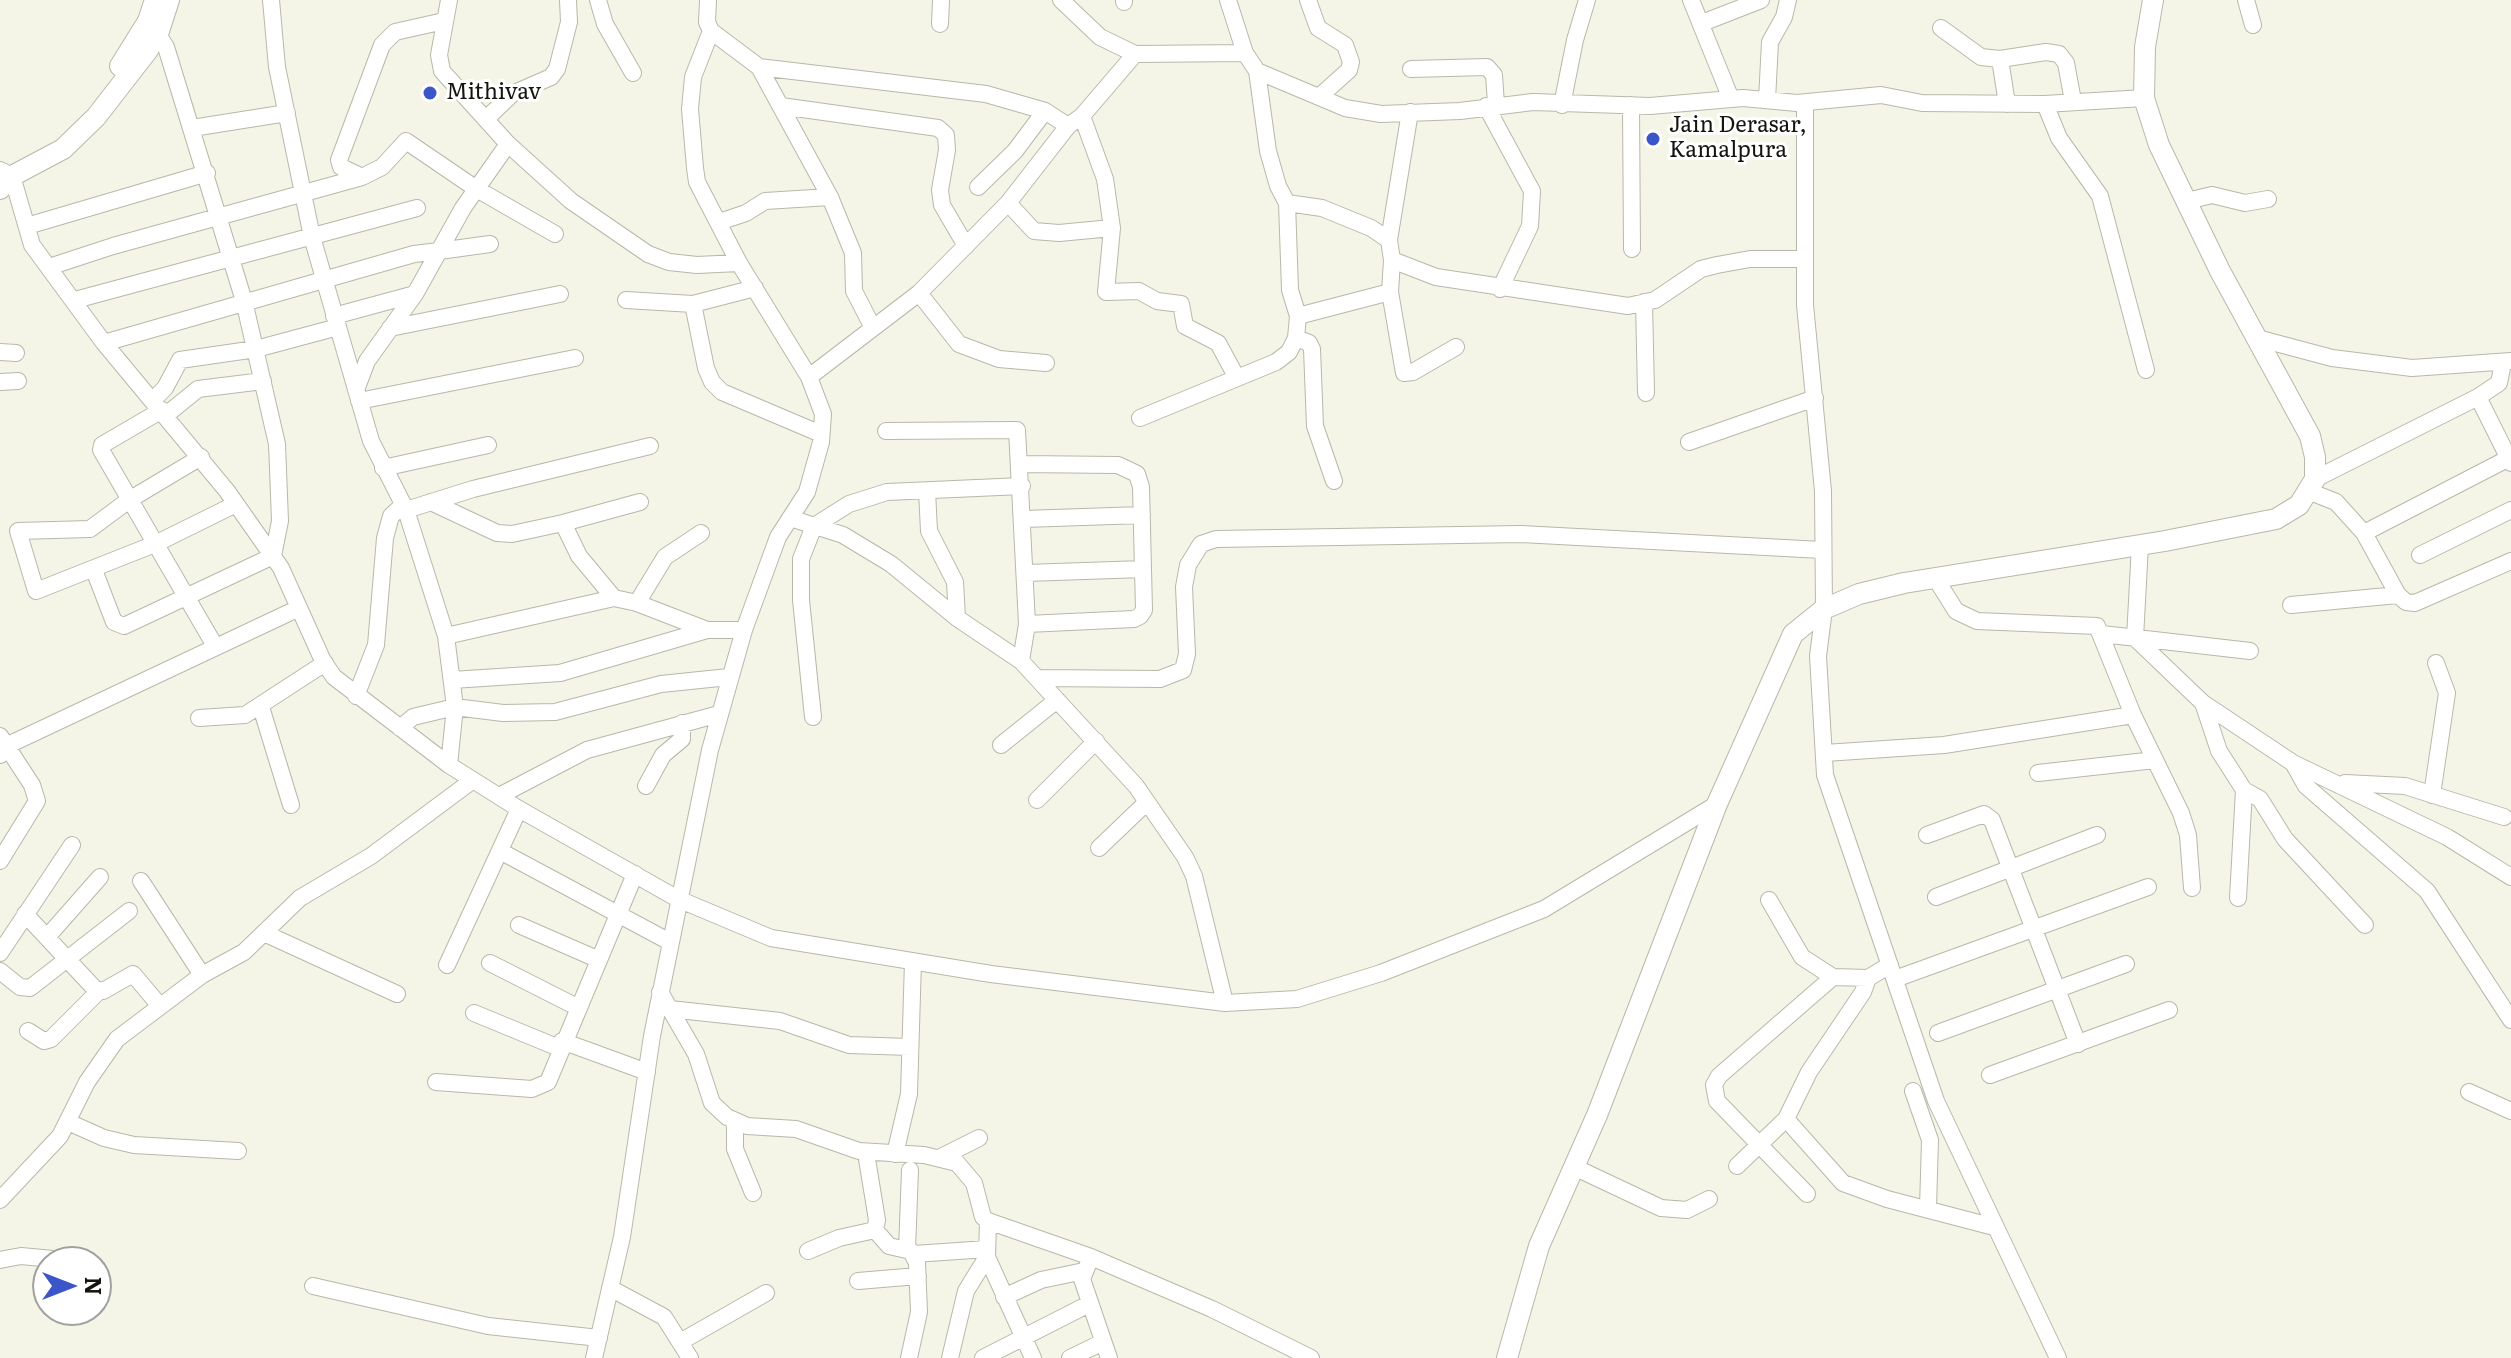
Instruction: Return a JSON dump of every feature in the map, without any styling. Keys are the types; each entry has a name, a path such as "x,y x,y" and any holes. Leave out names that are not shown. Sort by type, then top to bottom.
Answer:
{"main road":[{"path":"154,26 155,0"},
{"path":"4,178 63,149 96,117 124,84 169,0"},
{"path":"1507,1358 1539,1246 1574,1167 1717,804 1793,634 1824,609 1859,594 2276,519 2299,505 2311,485 2315,457 2310,436 2159,145 2144,98 2145,47 2153,0"}],"street":[{"path":"271,0 277,67 312,237 358,396 383,468 405,508 446,636 455,707 449,765"},
{"path":"449,0 439,55 442,71 508,144 571,201 648,254 669,262 697,265 739,263"},
{"path":"486,119 512,94 551,77 557,69 569,22 568,0"},
{"path":"598,0 605,24 633,73"},
{"path":"708,0 707,22 711,31 759,67 830,197 853,253 854,291 872,326"},
{"path":"940,24 941,0"},
{"path":"1061,0 1100,37 1135,54 1245,53"},
{"path":"1140,418 1276,362 1289,352 1296,338 1298,316 1289,279 1287,203 1278,186 1268,151 1257,71 1245,53 1228,0"},
{"path":"1308,0 1318,28 1345,45 1351,62 1349,70 1319,97"},
{"path":"1562,105 1575,40 1587,0"},
{"path":"1691,0 1731,99"},
{"path":"1702,23 1761,0"},
{"path":"1767,100 1770,42 1784,17 1788,0"},
{"path":"2246,0 2253,25"},
{"path":"362,177 341,167 339,160 382,45 395,32 444,21"},
{"path":"154,26 221,217 256,349 277,444 280,521 273,556"},
{"path":"1941,28 1971,52 2000,59 2046,52 2059,54 2066,63 2073,101"},
{"path":"594,1358 622,1237 660,992 678,899 719,714 744,630 778,537 807,492 823,414 809,377 739,263 697,182 690,109 693,77 711,31"},
{"path":"809,377 919,293 1008,203 1135,54"},
{"path":"2000,59 2007,104"},
{"path":"759,67 986,94 1075,121 1105,179 1112,228 1106,292 1139,291 1157,301 1181,304 1185,326 1218,343 1237,378"},
{"path":"1411,69 1487,67 1494,75 1491,105 1532,191 1530,226 1500,289"},
{"path":"1257,71 1294,90 1345,108 1381,114 1533,102 1631,105 1731,99 1805,103 1881,95 1922,103 2045,104 2144,98"},
{"path":"1805,103 1805,305 1822,479 1824,609 1818,656 1825,775 1936,1101 2058,1358"},
{"path":"2045,104 2059,138 2100,196 2146,370"},
{"path":"1631,105 1632,249"},
{"path":"781,106 938,128 946,135 947,150 940,190 942,205 966,246"},
{"path":"978,187 1015,151 1045,111"},
{"path":"1410,112 1389,240 1392,260 1390,292 1404,373 1413,372 1456,347"},
{"path":"192,128 287,113"},
{"path":"49,267 283,200 301,191 362,177 382,167 406,141 475,188 555,234"},
{"path":"358,396 367,361 415,294 475,188 508,144"},
{"path":"27,226 207,173"},
{"path":"4,178 27,226 32,245 104,343 161,408 236,504 273,556 325,663 356,696 449,765 519,809 678,899 771,938 913,961 1225,1003 1297,999 1381,973 1544,909 1717,804"},
{"path":"2187,201 2212,195 2245,203 2268,199"},
{"path":"719,222 746,213 765,201 830,197"},
{"path":"1008,203 1034,231 1059,233 1112,228"},
{"path":"1287,203 1322,208 1371,228 1389,240"},
{"path":"75,300 417,208"},
{"path":"104,343 414,254 490,244"},
{"path":"1392,260 1436,277 1628,306 1655,300 1701,269 1750,259 1805,259"},
{"path":"626,300 693,304 755,288"},
{"path":"1298,316 1390,292"},
{"path":"919,293 942,327 959,344 999,359 1046,363"},
{"path":"161,408 165,388 180,360 256,349 415,294"},
{"path":"390,328 560,294"},
{"path":"1644,302 1646,393"},
{"path":"693,304 712,382 722,392 821,434"},
{"path":"1296,338 1309,343 1312,349 1315,426 1334,481"},
{"path":"2257,338 2332,358 2412,368 2507,362 2499,383 2478,397 2311,485 2336,502 2364,533 2398,595 2406,602 2415,603 2511,561"},
{"path":"358,396 575,358"},
{"path":"0,382 18,381"},
{"path":"215,646 100,448 161,408 198,389 263,381"},
{"path":"2364,533 2510,459 2478,397"},
{"path":"1689,442 1815,398"},
{"path":"886,431 1011,428 1020,435 1027,624 1021,661"},
{"path":"383,468 488,445"},
{"path":"356,696 376,645 385,538 391,516 405,508 650,446"},
{"path":"201,457 129,500 90,529 18,531 36,591 155,544 236,504"},
{"path":"1021,464 1130,468 1137,474 1141,487 1144,610 1134,619 1027,624"},
{"path":"813,717 801,600 801,559 814,526 866,496 1022,486"},
{"path":"927,491 929,531 955,582 957,618"},
{"path":"431,502 497,533 512,534 640,502"},
{"path":"2420,555 2511,510"},
{"path":"1024,519 1142,515"},
{"path":"790,518 843,535 891,564 957,618 1021,661 1096,741 1147,802 1194,876 1225,1003"},
{"path":"563,523 579,556 614,598"},
{"path":"637,603 665,557 701,533"},
{"path":"1038,678 1160,679 1183,670 1187,654 1184,587 1188,565 1201,544 1216,539 1521,534 1822,550"},
{"path":"2140,545 2135,638 2203,703 2293,763 2447,837 2511,877"},
{"path":"94,570 114,622 119,626 187,598 273,556"},
{"path":"1026,573 1143,569"},
{"path":"1936,579 1956,611 1977,621 2097,626 2133,715 2188,835 2192,888"},
{"path":"2291,605 2398,595"},
{"path":"446,636 614,598 637,603 707,630"},
{"path":"0,861 37,801 32,785 2,745 299,608"},
{"path":"452,680 560,673 707,630 744,630"},
{"path":"2102,634 2250,651"},
{"path":"199,718 239,717 261,707 325,663"},
{"path":"2432,795 2447,693 2436,663"},
{"path":"400,728 413,717 455,707 503,713 555,712 661,684 729,677"},
{"path":"1001,745 1057,700"},
{"path":"2203,703 2219,751 2244,790 2260,799 2285,839 2365,925"},
{"path":"261,707 291,805"},
{"path":"499,796 587,750 719,714"},
{"path":"1825,753 1944,745 2133,715"},
{"path":"646,786 663,755 682,739 682,723"},
{"path":"1037,800 1096,741"},
{"path":"2038,773 2155,760"},
{"path":"2293,763 2306,786 2427,891 2511,1020"},
{"path":"0,1199 33,1167 68,1122 109,1047 202,975 244,952 300,898 371,856 473,780"},
{"path":"2339,783 2386,783 2504,817"},
{"path":"2238,898 2244,790"},
{"path":"1099,848 1147,802"},
{"path":"447,965 519,809"},
{"path":"1927,835 1980,815 1989,816 2078,1044"},
{"path":"1936,897 2097,835"},
{"path":"0,953 72,845"},
{"path":"500,851 670,942"},
{"path":"436,1082 532,1089 548,1082 635,874"},
{"path":"48,936 100,877"},
{"path":"141,881 202,975"},
{"path":"1769,900 1802,957 1833,977 1868,978 2033,929 2148,887"},
{"path":"0,971 20,987 30,988 129,911"},
{"path":"25,914 99,991"},
{"path":"519,925 597,959"},
{"path":"264,933 397,994"},
{"path":"895,1154 909,1094 913,961"},
{"path":"490,963 577,1007"},
{"path":"1938,1033 2126,964"},
{"path":"28,1031 44,1041 51,1039 99,991 130,974 160,1006"},
{"path":"1807,1194 1717,1101 1714,1085 1719,1076 1833,977"},
{"path":"1737,1166 1786,1119 1809,1072 1863,992 1868,978"},
{"path":"660,992 696,1054 712,1103 718,1112 735,1122 747,1126 796,1129 866,1153 941,1157 968,1172 983,1217 988,1221 1087,1264 1212,1309 1311,1358"},
{"path":"670,1009 780,1021 849,1045 910,1047"},
{"path":"1990,1075 2169,1010"},
{"path":"474,1013 647,1072"},
{"path":"1913,1091 1930,1140 1928,1208"},
{"path":"2469,1092 2511,1111"},
{"path":"1786,1119 1843,1183 1994,1227"},
{"path":"68,1122 104,1138 134,1145 238,1151"},
{"path":"735,1122 735,1149 753,1193"},
{"path":"941,1157 979,1138"},
{"path":"866,1153 877,1220 875,1230"},
{"path":"1574,1167 1661,1208 1687,1210 1709,1199"},
{"path":"909,1358 919,1312 918,1276 910,1252 910,1170"},
{"path":"988,1221 987,1253 1033,1358"},
{"path":"808,1251 839,1238 875,1230"},
{"path":"875,1230 889,1246 910,1252 987,1253"},
{"path":"950,1358 966,1291 987,1253"},
{"path":"0,1260 32,1257"},
{"path":"1004,1297 1087,1264"},
{"path":"1070,1358 1106,1350 1082,1279 1087,1264"},
{"path":"858,1281 918,1276"},
{"path":"313,1286 488,1326 599,1338"},
{"path":"610,1288 654,1309 690,1358"},
{"path":"680,1342 766,1293"},
{"path":"983,1358 1089,1304"}],"place":[{"name":"Mithivav","path":"430,93"},
{"name":"Jain Derasar, Kamalpura","path":"1653,139"}]}
